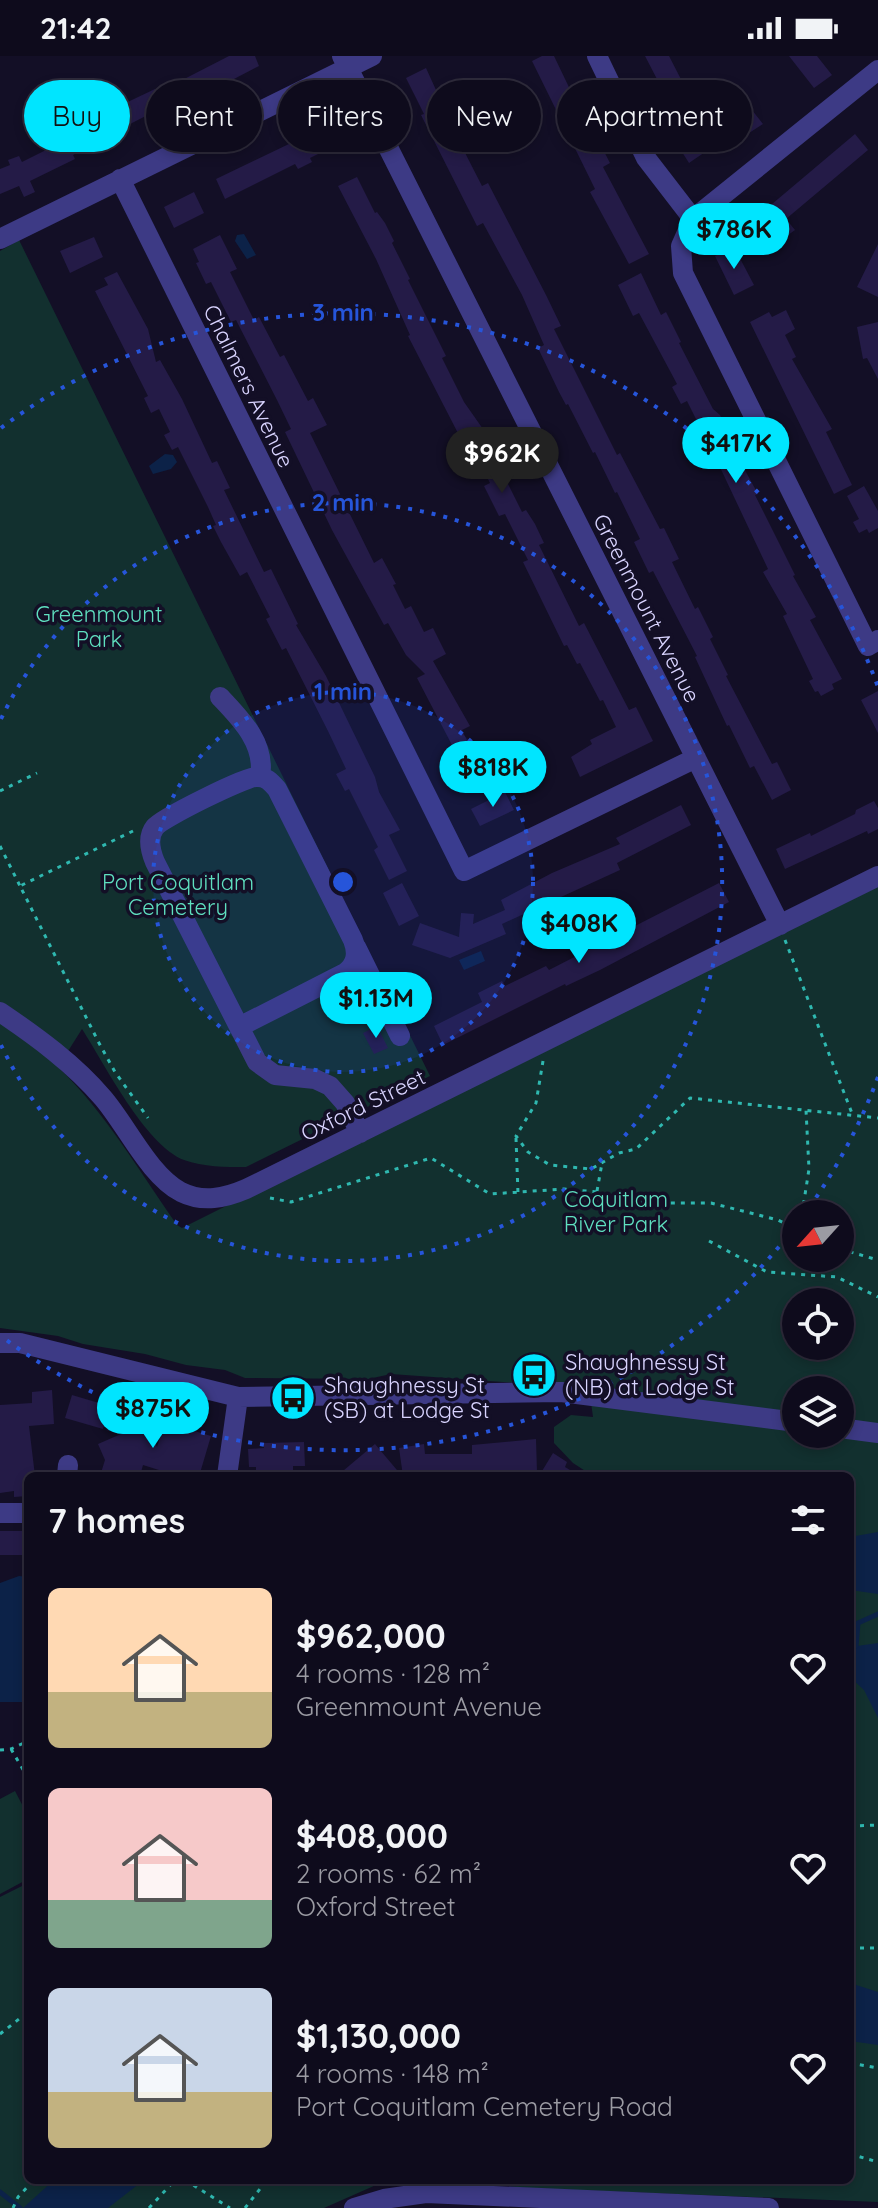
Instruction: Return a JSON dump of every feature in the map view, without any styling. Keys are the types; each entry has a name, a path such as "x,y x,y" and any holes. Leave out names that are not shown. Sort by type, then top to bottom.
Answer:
{"street":[{"path":"0,239 345,62 372,56"},
{"path":"597,56 646,158 693,219"},
{"name":"Greenmount Avenue","path":"345,62 780,925"},
{"path":"873,643 683,273 681,246 693,219 878,70"},
{"name":"Chalmers Avenue","path":"120,179 464,871 696,758"},
{"path":"220,697 253,738 262,759 260,777"},
{"path":"360,1133 335,1090 315,1079 280,1076 265,1070 257,1062 155,862 150,846 151,833 159,823 242,781 266,778 277,789 400,1036"},
{"name":"Oxford Street","path":"0,1012 54,1051 89,1082 158,1171 176,1189 195,1197 210,1198 239,1192 878,876"},
{"path":"239,1027 345,973 355,959 353,940"},
{"path":"0,1343 20,1343 238,1397 561,1392 782,1420"},
{"path":"228,1472 238,1397"},
{"path":"854,1430 878,1433"},
{"path":"0,1513 24,1513"},
{"path":"354,2208 384,2199 769,2208"}],"path":[{"path":"0,791 37,773"},
{"path":"20,886 137,829 151,833"},
{"path":"0,846 99,1043 115,1072 148,1118"},
{"path":"780,925 853,1116"},
{"path":"518,1194 516,1136 536,1103 543,1061 536,1047"},
{"path":"516,1136 528,1152 550,1165 591,1169 619,1153 636,1149 690,1098 878,1118"},
{"path":"804,1200 809,1169 806,1110"},
{"path":"239,1192 291,1202 431,1158 490,1194 564,1189 597,1192 634,1203 711,1203 782,1222"},
{"path":"597,1192 602,1163"},
{"path":"709,1241 767,1272 837,1277 878,1297"},
{"path":"854,1253 878,1260"},
{"path":"834,1272 837,1277"},
{"path":"0,1750 24,1743"},
{"path":"11,1749 24,1771"},
{"path":"854,1826 878,1825"},
{"path":"854,1948 878,1948"},
{"path":"0,2034 24,2015"},
{"path":"854,2064 878,2068"},
{"path":"854,2155 878,2162"},
{"path":"13,2208 30,2184"},
{"path":"149,2208 171,2184"},
{"path":"191,2184 230,2208"},
{"path":"245,2208 264,2184"}],"green space":[{"path":"19,240 430,1076 246,1167 207,1165 184,1160 155,1138 127,1102 82,1029 58,1067 107,1123 177,1225 182,1228 878,881 878,2202 489,2184 854,2184 854,1472 587,1472 573,1463 554,1443 554,1427 571,1415 593,1417 589,1388 391,1374 368,1379 245,1378 225,1370 186,1365 58,1336 0,1328 0,251"},
{"path":"15,1791 24,1808 24,1881 0,1894 0,1799"},
{"path":"24,1885 24,2184 384,2184 324,2208 0,2208 0,1897"}],"water":[{"path":"244,234 256,255 247,259 235,241 237,235"},
{"path":"165,454 173,455 177,462 171,469 153,474 149,466"},
{"path":"481,951 485,961 464,970 459,960"},
{"path":"878,1532 878,1594 854,1591 854,1536"},
{"path":"24,1577 24,1702 0,1702 0,1583"},
{"path":"878,1643 878,1718 864,1690 854,1681 854,1646"},
{"path":"854,1984 878,1992 878,2045 854,2042"},
{"path":"50,2184 139,2184 108,2208 23,2208"}],"building":[{"path":"229,56 255,56 259,66 232,80 182,80"},
{"path":"542,56 554,56 566,80 557,80 557,112 532,61"},
{"path":"645,56 669,56 681,80 657,80"},
{"path":"789,56 817,56 832,75 814,88"},
{"path":"426,68 431,80 427,80 427,127 411,88 411,80 406,78"},
{"path":"146,93 146,116 130,124 130,101"},
{"path":"752,110 763,124 752,131"},
{"path":"855,134 868,150 786,219 795,230 784,238 780,233 763,247 751,232 758,227 753,220"},
{"path":"278,149 278,152 322,152 298,169 295,164 225,199 216,179"},
{"path":"42,152 78,152 73,155 75,159 30,181 35,192 24,197 19,186 0,194 0,169 10,165 8,160 19,156 22,162"},
{"path":"440,152 465,152 482,186 488,183 561,326 554,329 617,455 620,453 679,559 672,562 713,637 710,639 726,676 772,764 777,762 791,790 772,800 754,766 750,768 727,726 697,656 653,571 649,573 634,542 640,539 617,492 559,392 538,348 544,345 522,295 483,223 477,226"},
{"path":"577,152 604,152 610,163 603,167 649,254 629,264 590,192 595,189"},
{"path":"682,152 705,152 689,163"},
{"path":"357,177 375,213 385,223 394,241 392,243 408,280 446,356 442,358 464,402 497,449 506,468 501,470 522,512 526,510 535,524 544,543 539,545 579,626 584,623 629,710 636,707 653,741 580,777 571,757 592,744 590,740 616,727 580,663 577,664 567,645 564,646 523,562 528,560 505,514 499,516 484,486 490,483 467,438 462,441 408,336 376,259 338,186"},
{"path":"194,192 204,213 174,228 164,207"},
{"path":"220,235 237,269 230,272 254,320 259,317 280,357 284,355 308,401 313,398 327,425 310,433 374,563 382,558 405,609 411,606 424,632 433,628 446,654 433,661 470,726 462,730 481,769 461,779 446,750 453,747 417,678 425,674 406,655 388,623 384,625 332,530 285,432 291,429 236,320 231,322 211,282 206,284 196,263 199,262 193,249"},
{"path":"94,237 103,257 70,273 60,251"},
{"path":"878,244 878,297 857,287"},
{"path":"734,247 754,285 734,295 715,256"},
{"path":"117,272 148,329 156,362 160,360 182,399 212,463 217,461 230,488 224,490 264,572 271,569 296,625 326,676 375,777 379,792 400,830 389,835 407,871 389,880 374,850 378,847 349,789 345,791 336,774 346,769 328,731 286,648 282,650 266,619 270,617 247,572 240,576 221,542 208,507 178,447 172,450 164,435 170,432 159,409 151,413 144,398 148,396 95,291 108,285 104,278"},
{"path":"641,273 661,315 666,312 713,409 720,415 729,441 758,494 755,495 793,576 816,617 810,620 842,679 832,684 834,689 821,696 809,681 813,679 783,616 787,614 763,572 768,569 718,463 687,401 681,404 672,387 677,384 639,313 633,316 618,285"},
{"path":"786,310 795,329 785,335 796,357 792,359 832,429 826,432 852,485 834,494 750,322 769,312 772,317"},
{"path":"878,322 878,379 867,358 863,359 857,327"},
{"path":"864,486 878,511 878,528 869,533 867,529 859,533 853,522 859,519 847,496"},
{"path":"878,691 878,733 861,700"},
{"path":"505,792 514,810 480,826 471,809"},
{"path":"874,801 878,808 878,829 868,834 867,831 785,869 776,849 810,833 811,836"},
{"path":"681,805 691,825 617,863 620,870 502,924 506,934 450,958 412,945 420,923 459,937 461,913 474,914 473,924 505,910 501,900 552,873 620,844 616,838"},
{"path":"402,883 419,916 399,926 383,893"},
{"path":"719,883 729,902 600,970 565,984 443,1045 434,1026 482,1002 478,993 502,981 505,986 546,966 549,970"},
{"path":"377,1026 388,1048 374,1054 363,1033"},
{"path":"52,1390 54,1424 29,1426 35,1472 24,1472 24,1496 14,1497 14,1491 0,1493 0,1405 32,1403 32,1392"},
{"path":"72,1395 109,1406 103,1429 65,1418"},
{"path":"143,1414 157,1447 165,1422 211,1436 200,1472 165,1472 143,1465 141,1472 101,1472 105,1460 98,1444 121,1434 106,1430"},
{"path":"536,1439 537,1472 402,1472 399,1448 424,1444 425,1454 472,1454 472,1445"},
{"path":"304,1442 305,1466 293,1466 293,1472 256,1472 256,1467 249,1467 248,1449 264,1448 264,1443"},
{"path":"375,1444 399,1472 342,1472"},
{"path":"553,1453 567,1462 565,1467 573,1472 541,1472"},
{"path":"0,1531 24,1531 24,1555 0,1555"}],"waterway":[{"path":"856,1646 858,1623 878,1614"},
{"path":"0,2192 20,2208"}],"place":[{"name":"Shaughnessy St (NB) at Lodge St","path":"534,1375"},
{"name":"Shaughnessy St (SB) at Lodge St","path":"293,1398"}],"park label":[{"name":"Greenmount Park","path":"99,626"},
{"name":"Port Coquitlam Cemetery","path":"178,894"},
{"name":"Coquitlam River Park","path":"616,1212"}]}
